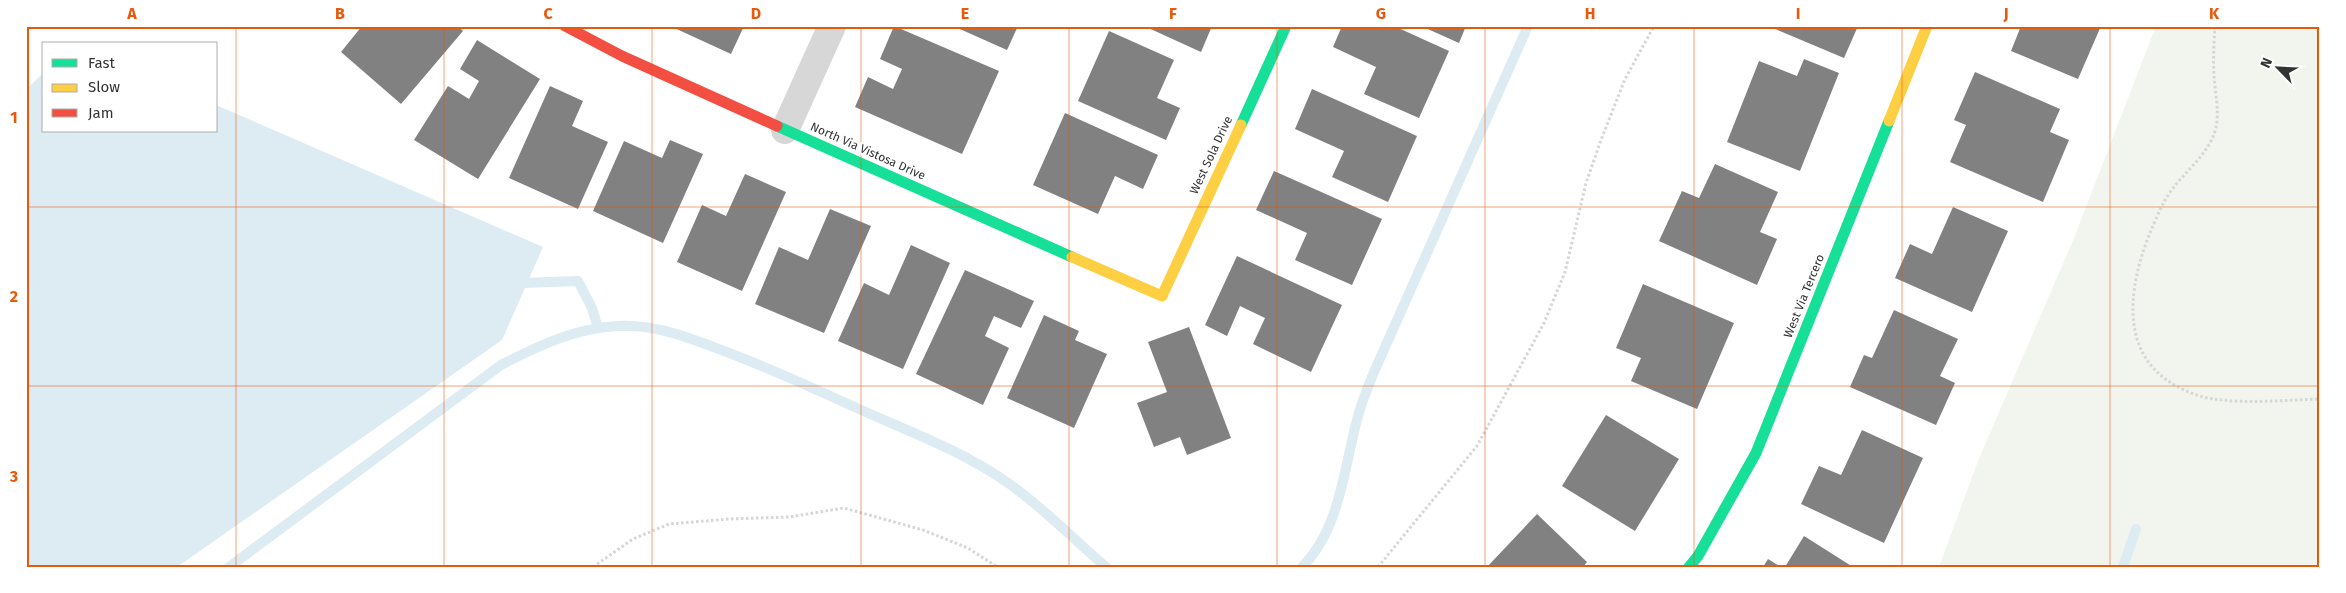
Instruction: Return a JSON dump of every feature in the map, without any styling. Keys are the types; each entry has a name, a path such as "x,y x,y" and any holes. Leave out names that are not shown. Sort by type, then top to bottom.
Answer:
{"street":[{"name":"North Via Vistosa Drive","path":"565,26 622,56 785,130 1162,296"},
{"path":"785,130 832,26"},
{"name":"West Sola Drive","path":"1162,296 1286,26"},
{"name":"West Via Tercero","path":"1689,567 1698,556 1756,453 1927,26"}],"path":[{"path":"1378,567 1477,446 1544,323 1566,272 1586,183 1601,140 1625,80 1654,26"},
{"path":"2215,26 2214,74 2218,116 2212,139 2165,200 2148,237 2137,270 2134,298 2135,336 2147,363 2164,379 2184,390 2213,399 2320,399"},
{"path":"593,567 633,539 669,524 729,519 790,518 844,508 923,530 968,548 997,567"}],"shaded area":[{"path":"2156,26 2320,26 2320,567 1939,567 1978,461 2074,238"},
{"path":"42,74 42,132 218,132 218,106 543,247 502,340 177,567 26,567 26,90"}],"building":[{"path":"362,26 458,26 463,31 401,104 341,52"},
{"path":"670,26 744,26 731,54"},
{"path":"894,26 999,71 962,154 855,107 868,77 893,89 902,69 880,59"},
{"path":"953,26 1018,26 1007,50"},
{"path":"1144,26 1212,26 1201,52"},
{"path":"1342,26 1394,26 1449,51 1419,118 1364,94 1376,67 1333,47"},
{"path":"1421,26 1466,26 1459,43"},
{"path":"1768,26 1858,26 1844,58"},
{"path":"2021,26 2101,26 2078,79 2011,51"},
{"path":"1109,31 1174,60 1157,98 1180,108 1166,140 1078,101"},
{"path":"477,40 540,79 478,179 414,140 448,86 469,99 479,81 460,69"},
{"path":"1804,59 1839,73 1800,171 1727,142 1759,61 1797,76"},
{"path":"1975,72 2060,109 2050,132 2069,140 2043,202 1950,162 1966,125 1954,120"},
{"path":"550,86 583,101 572,126 608,142 578,209 509,178"},
{"path":"1312,89 1417,136 1388,202 1332,177 1344,151 1295,129"},
{"path":"1065,113 1158,155 1143,189 1115,176 1098,214 1033,185"},
{"path":"670,140 703,154 663,243 593,211 624,141 662,158"},
{"path":"1715,164 1778,192 1760,232 1777,239 1757,285 1659,241 1682,191 1699,198"},
{"path":"1274,171 1382,219 1352,285 1295,260 1307,233 1256,210"},
{"path":"745,174 786,192 742,291 677,262 702,205 726,216"},
{"path":"1953,207 2008,231 1972,312 1895,278 1910,244 1932,254"},
{"path":"830,209 871,226 824,333 755,304 779,247 808,260"},
{"path":"911,245 950,263 903,369 838,341 864,283 889,295"},
{"path":"1237,256 1342,305 1311,372 1253,344 1265,318 1240,306 1227,336 1205,325"},
{"path":"965,270 1034,301 1021,328 994,316 985,336 1009,348 983,405 916,374"},
{"path":"1643,284 1734,323 1697,409 1631,381 1641,358 1616,348"},
{"path":"1894,310 1958,339 1940,376 1955,383 1936,425 1850,387 1864,355 1872,358"},
{"path":"1044,315 1079,331 1075,340 1107,354 1074,428 1007,398"},
{"path":"1189,327 1231,438 1187,455 1180,437 1154,447 1137,403 1167,392 1148,342"},
{"path":"1606,415 1679,459 1635,531 1562,486"},
{"path":"1862,430 1923,458 1884,543 1801,504 1819,466 1841,475"},
{"path":"1537,514 1587,562 1583,567 1487,567"},
{"path":"1804,536 1853,567 1785,567"},
{"path":"1768,559 1781,567 1763,567"}],"waterway":[{"path":"1302,567 1315,551 1333,515 1358,416 1374,372 1528,26"},
{"path":"522,283 578,281 592,308 598,328"},
{"path":"229,567 501,365 557,339 587,330 618,326 645,327 698,341 792,379 955,452 1008,483 1046,513 1106,567"},
{"path":"2123,567 2136,529"}],"traffic: fast":[{"path":"1241,125 1286,26"},
{"path":"1689,567 1698,556 1756,453 1889,121"},
{"path":"777,126 1072,257"}],"traffic: slow":[{"path":"1889,121 1927,26"},
{"path":"1072,257 1162,296 1241,125"}],"traffic: jam":[{"path":"565,26 622,56 777,126"}]}
